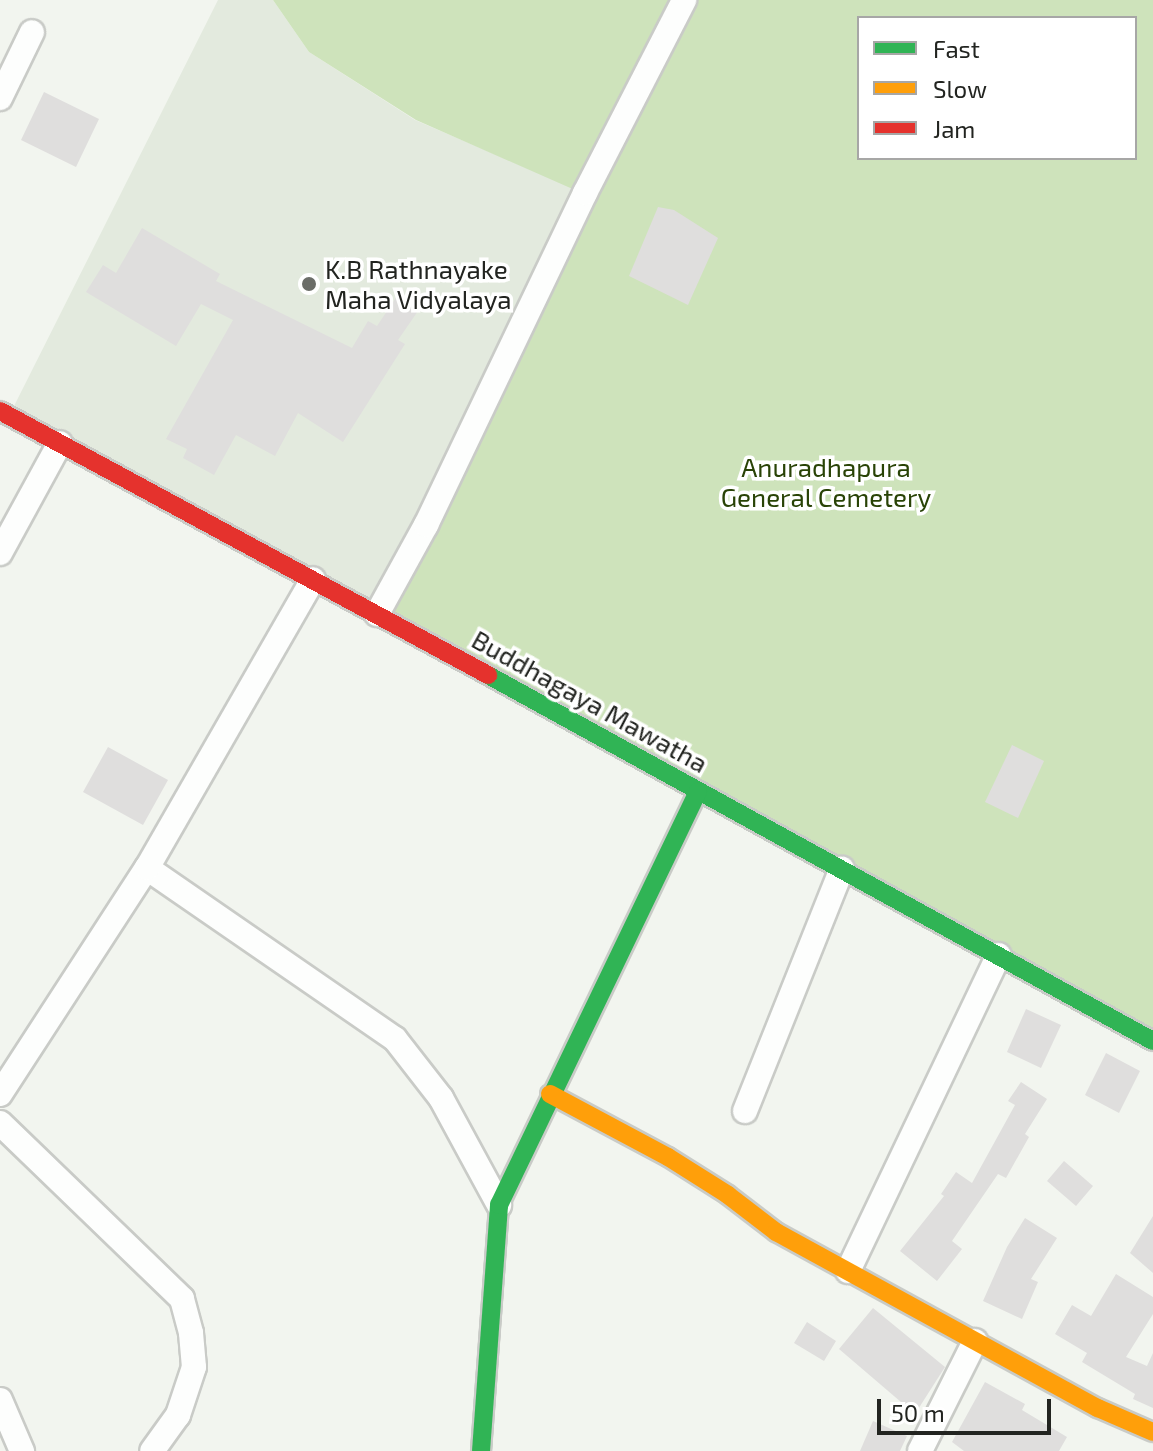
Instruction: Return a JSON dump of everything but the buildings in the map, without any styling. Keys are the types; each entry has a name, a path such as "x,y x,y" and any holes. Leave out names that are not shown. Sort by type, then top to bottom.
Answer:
{"street":[{"path":"377,614 426,525 585,193 684,0"},
{"path":"0,98 32,32"},
{"name":"Buddhagaya Mawatha","path":"0,411 313,579 1153,1041"},
{"path":"0,553 60,443"},
{"path":"0,1094 147,868 313,579"},
{"path":"481,1451 499,1205 698,791"},
{"path":"147,868 395,1039 441,1098 499,1205"},
{"path":"745,1111 842,869"},
{"path":"848,1271 999,955"},
{"path":"550,1094 668,1157 776,1232 1098,1408 1153,1432"},
{"path":"0,1123 182,1299 191,1333 194,1367 178,1415 152,1451"},
{"path":"920,1451 975,1341"},
{"path":"0,1400 22,1451"}],"shaded area":[{"name":"K.B Rathnayake Maha Vidyalaya","path":"218,0 273,0 309,52 415,120 585,193 377,614 9,416"}],"green space":[{"name":"Anuradhapura General Cemetery","path":"273,0 1153,0 1153,1038 377,614 584,194 416,120 309,52"}],"traffic: fast":[{"path":"488,675 1153,1041"},
{"path":"481,1451 499,1205 698,791"}],"traffic: slow":[{"path":"550,1094 668,1157 728,1195 776,1232 1098,1408 1153,1432"}],"traffic: jam":[{"path":"0,411 488,675"}],"place":[{"name":"K.B Rathnayake Maha Vidyalaya","path":"309,284"}]}
